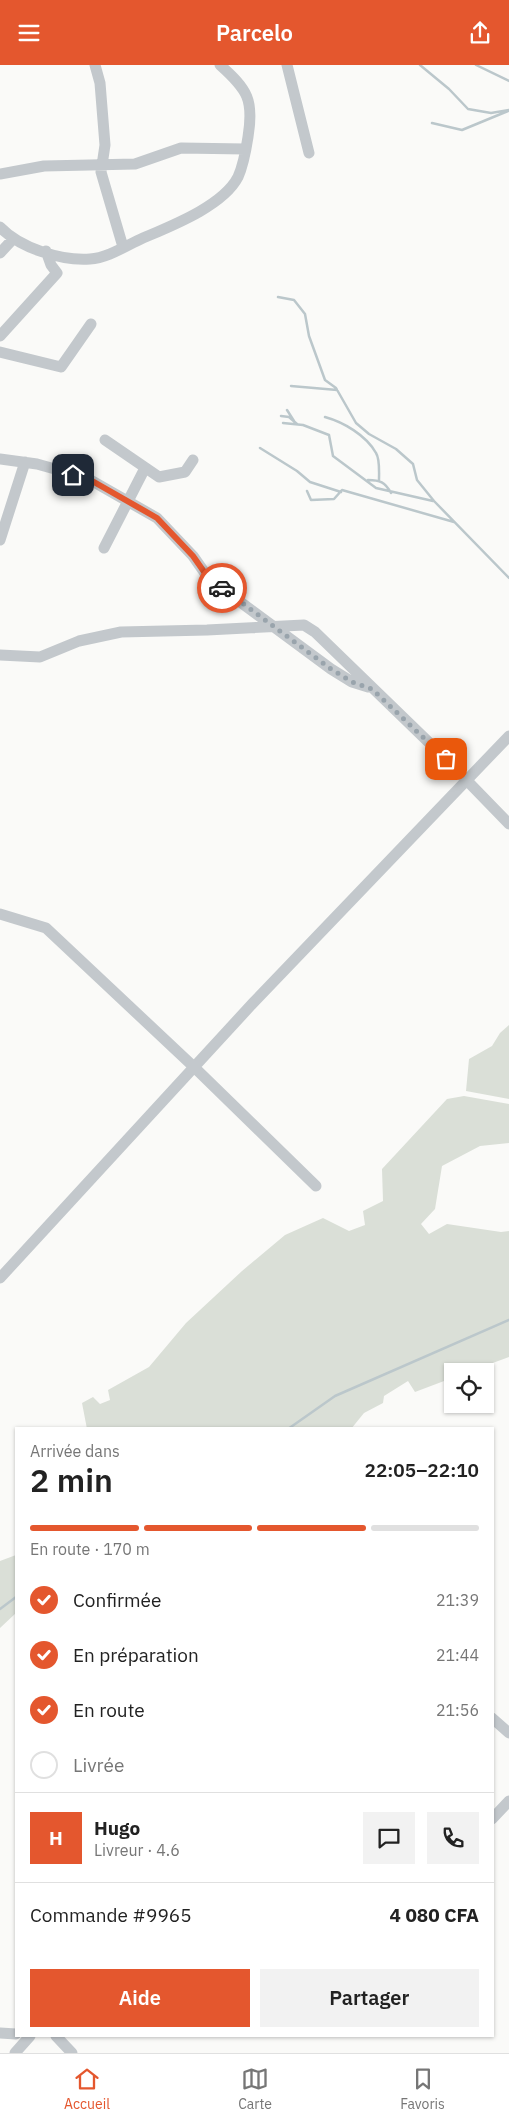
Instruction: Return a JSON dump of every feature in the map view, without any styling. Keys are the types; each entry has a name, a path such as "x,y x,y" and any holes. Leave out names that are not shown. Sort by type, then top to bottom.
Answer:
{"street":[{"path":"95,65 100,83 105,145 101,172 123,247"},
{"path":"287,65 309,153"},
{"path":"0,227 12,239 60,257 91,259 185,221 221,195 237,179 245,149 251,105 247,93 224,67"},
{"path":"0,174 44,166 135,164 181,148 245,149"},
{"path":"0,253 12,239"},
{"path":"0,336 57,273 51,265 46,251"},
{"path":"0,352 61,367 91,324"},
{"path":"105,441 160,477 185,472 193,459"},
{"path":"0,459 25,462 87,478 127,503 157,518 193,556 207,576 331,669 352,682 372,689"},
{"path":"0,540 25,462"},
{"path":"104,548 145,467"},
{"path":"0,655 40,657 80,641 121,632 304,625 309,627 509,824"},
{"path":"0,1278 254,1003 509,736"},
{"path":"0,914 46,929 195,1068 316,1186"},
{"path":"494,1720 509,1733"},
{"path":"494,1817 509,1801"},
{"path":"0,2033 15,2034"},
{"path":"15,2053 29,2037"},
{"path":"57,2037 72,2053"}],"shaded area":[{"path":"509,1025 509,1099 466,1091 469,1059 492,1046 500,1033"},
{"path":"464,1096 509,1104 509,1143 480,1146 442,1166 435,1209 421,1224 429,1234 447,1224 501,1232 509,1231 509,1357 493,1363 444,1363 444,1381 415,1392 408,1381 384,1396 383,1403 364,1413 353,1427 87,1427 82,1403 93,1397 100,1404 110,1400 108,1390 149,1367 186,1323 242,1271 285,1235 323,1218 349,1231 365,1225 363,1211 383,1201 382,1169 447,1099"},
{"path":"15,1555 15,1614 0,1628 0,1561"}],"waterway":[{"path":"420,65 449,89 468,109 491,113 509,110"},
{"path":"476,65 509,81"},
{"path":"432,123 462,130 508,111"},
{"path":"278,297 294,300 305,314 309,336 325,380 336,388 356,423 369,434 396,449 413,464 417,480 434,501 509,578"},
{"path":"291,386 337,390"},
{"path":"287,410 294,421"},
{"path":"281,416 289,417 297,424"},
{"path":"325,417 354,430 372,446 378,459 379,480"},
{"path":"283,423 303,425 329,435 333,456 376,488 433,501"},
{"path":"260,448 297,471 310,482 341,492"},
{"path":"368,480 382,482 391,493"},
{"path":"307,491 311,500 334,499 342,490 454,522"},
{"path":"291,1427 335,1396 509,1320"},
{"path":"0,1609 15,1598"}],"way so far":[{"path":"222,588 331,669 352,682 372,689 446,759"}],"route":[{"path":"73,475 87,478 127,503 157,518 193,556 207,576 222,588"}]}
